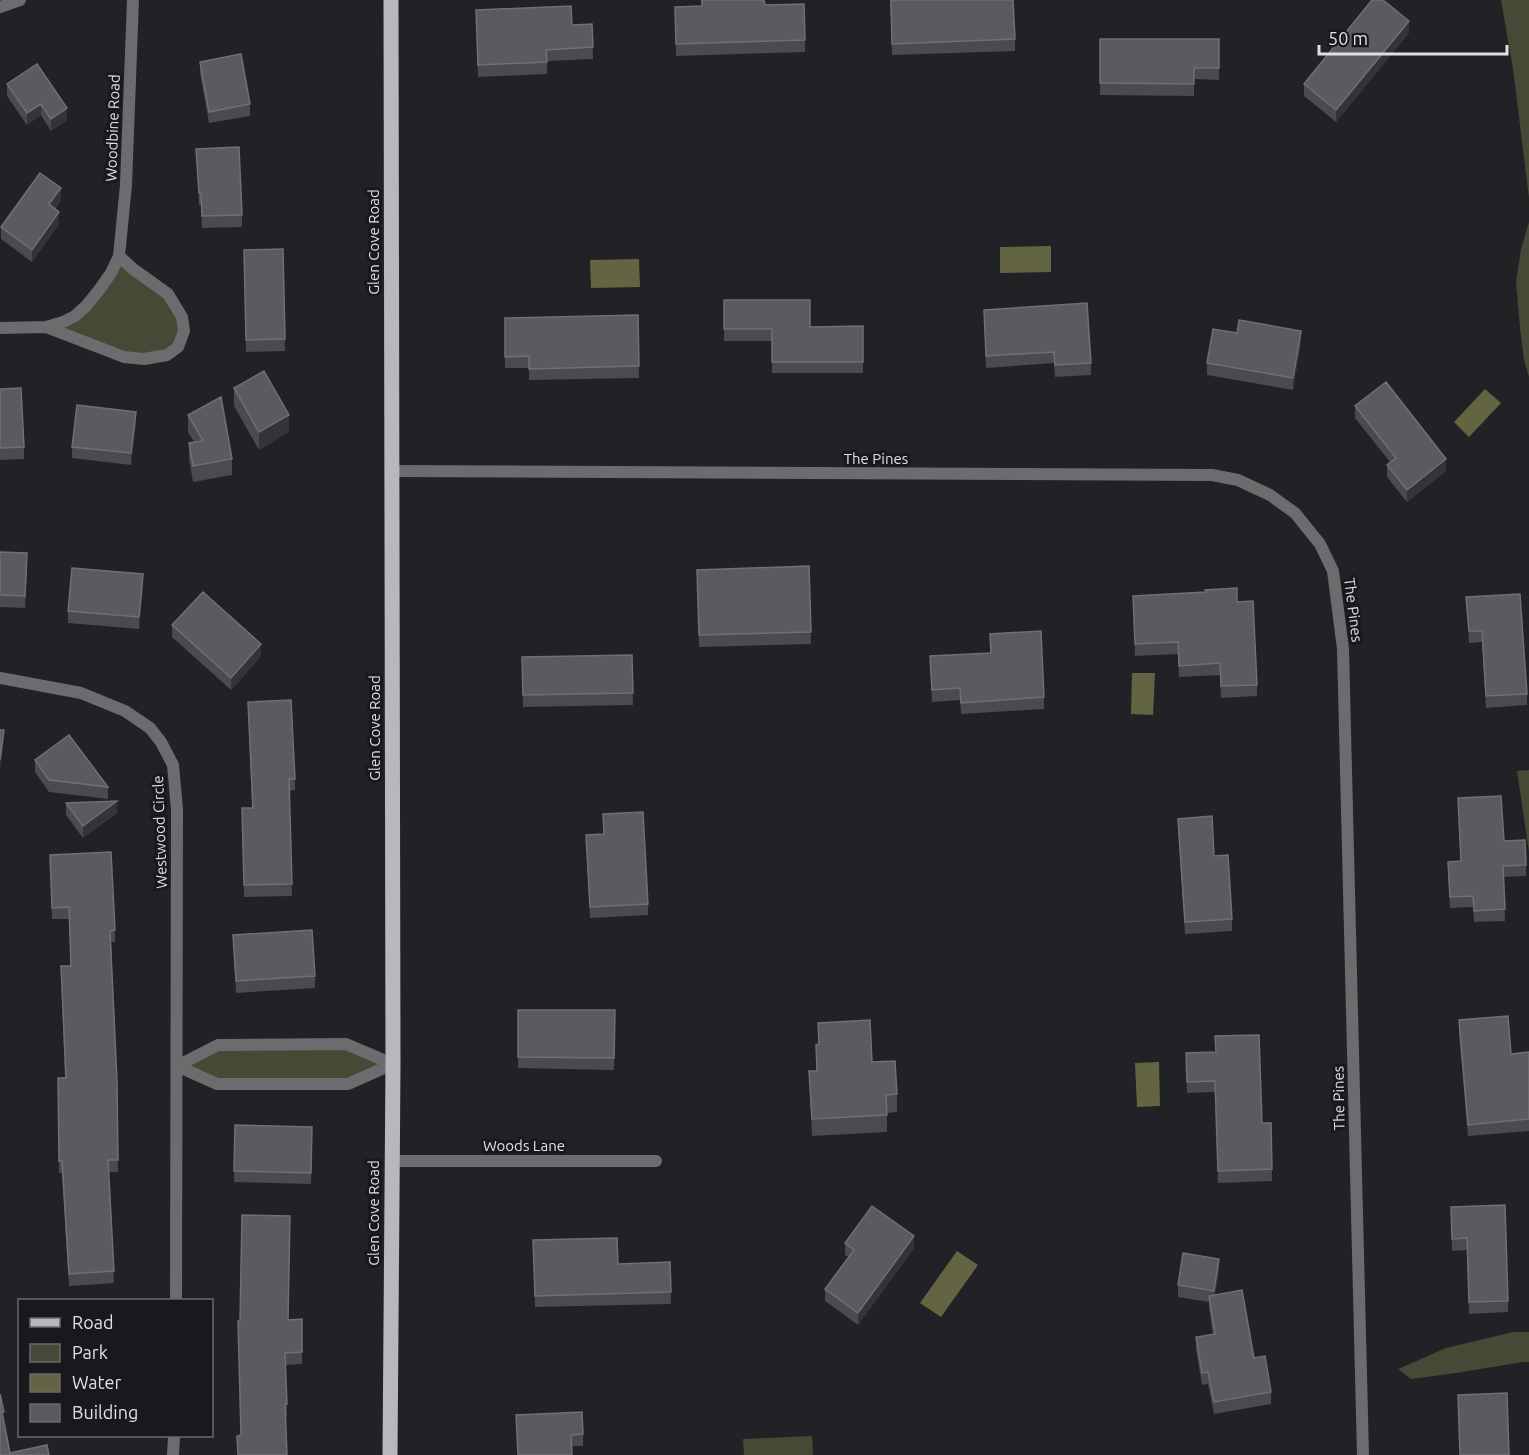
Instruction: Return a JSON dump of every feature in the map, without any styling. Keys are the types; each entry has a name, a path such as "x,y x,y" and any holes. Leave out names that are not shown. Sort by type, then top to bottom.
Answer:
{"main road":[{"name":"Glen Cove Road","path":"390,1455 393,1064 391,0"}],"street":[{"path":"0,8 20,0"},
{"name":"Woodbine Road","path":"0,328 46,327 75,316 86,306 111,273 119,256 126,185 133,0"},
{"name":"Woodbine Road","path":"46,327 124,357 144,359 167,355 178,347 184,331 182,317 168,294 119,256"},
{"name":"The Pines","path":"393,471 1212,475 1238,480 1270,495 1296,513 1320,544 1333,571 1343,649 1363,1455"},
{"name":"Westwood Circle","path":"0,678 81,693 125,711 150,728 161,742 173,765 177,809 176,1299"},
{"path":"177,1066 218,1045 346,1044 393,1064"},
{"path":"177,1066 217,1084 348,1084 393,1064"},
{"name":"Woods Lane","path":"392,1161 656,1161"},
{"path":"173,1455 174,1437"}],"green space":[{"path":"1501,0 1529,0 1529,198 1513,69"},
{"path":"1529,222 1529,377 1524,360 1516,282 1521,249"},
{"path":"119,256 168,294 182,317 178,347 144,359 46,327 75,316"},
{"path":"1529,770 1529,852 1517,771"},
{"path":"346,1044 393,1064 348,1084 217,1084 177,1066 218,1045"},
{"path":"1513,1332 1529,1332 1529,1362 1411,1379 1398,1369 1446,1348"},
{"path":"812,1436 813,1455 744,1455 743,1439"}],"water":[{"path":"1051,246 1051,272 1000,273 1000,247"},
{"path":"639,259 640,287 591,288 590,260"},
{"path":"1485,389 1501,403 1469,437 1454,422"},
{"path":"1132,673 1155,673 1153,715 1131,714"},
{"path":"1159,1062 1160,1106 1137,1107 1135,1063"},
{"path":"957,1251 978,1265 941,1317 920,1303"}],"building":[{"path":"702,0 764,0 765,5 804,4 805,40 676,44 675,7 702,6"},
{"path":"891,0 1013,0 1015,39 892,44"},
{"path":"1372,0 1383,0 1409,21 1336,110 1304,84"},
{"path":"571,6 572,25 592,24 593,47 546,50 547,62 478,65 476,10"},
{"path":"1100,39 1219,39 1219,68 1194,68 1194,84 1100,83"},
{"path":"241,54 250,104 209,112 200,62"},
{"path":"37,64 67,108 51,119 41,104 27,113 7,84"},
{"path":"239,147 242,215 202,216 196,149"},
{"path":"40,173 61,188 49,204 59,212 32,250 1,227"},
{"path":"283,249 285,339 246,340 244,250"},
{"path":"724,300 810,300 810,327 863,326 863,362 772,362 772,329 724,329"},
{"path":"1087,303 1091,363 1055,365 1054,352 986,356 984,310"},
{"path":"638,315 639,366 529,369 529,356 505,357 505,318"},
{"path":"1239,320 1301,331 1293,378 1207,363 1213,329 1237,333"},
{"path":"264,371 289,415 259,432 234,388"},
{"path":"1386,382 1446,459 1407,490 1387,465 1396,458 1355,406"},
{"path":"21,388 24,447 0,448 0,389"},
{"path":"221,397 232,459 193,466 189,443 203,441 188,415"},
{"path":"77,405 136,412 131,453 72,447"},
{"path":"0,552 27,553 25,596 0,595"},
{"path":"809,566 811,632 699,635 697,570"},
{"path":"72,568 143,574 139,617 68,611"},
{"path":"1237,588 1237,602 1253,601 1257,685 1221,686 1220,663 1179,666 1178,642 1135,644 1133,596"},
{"path":"203,592 261,644 231,678 172,625"},
{"path":"1520,594 1527,694 1486,696 1482,631 1469,631 1466,597"},
{"path":"1041,631 1044,697 961,703 960,688 932,690 930,656 991,653 990,634"},
{"path":"632,655 633,693 523,695 522,657"},
{"path":"291,700 295,779 289,779 292,884 244,885 242,808 253,808 248,702"},
{"path":"0,730 4,730 0,760"},
{"path":"69,735 108,787 49,780 35,760"},
{"path":"1501,796 1504,841 1525,840 1526,865 1503,866 1505,909 1474,911 1473,896 1450,897 1448,862 1461,861 1458,798"},
{"path":"117,801 83,826 66,803"},
{"path":"643,812 648,904 590,907 586,835 604,834 603,814"},
{"path":"1212,816 1214,856 1228,855 1232,919 1185,922 1178,819"},
{"path":"111,852 115,930 110,931 118,1160 108,1160 114,1271 69,1274 62,1161 59,1161 58,1078 66,1078 61,966 71,966 69,907 52,908 50,855"},
{"path":"312,930 315,976 236,981 233,935"},
{"path":"518,1010 615,1010 614,1058 518,1057"},
{"path":"1508,1016 1511,1054 1529,1052 1529,1119 1468,1125 1459,1020"},
{"path":"870,1020 872,1062 895,1061 897,1094 886,1095 887,1115 812,1119 809,1071 817,1071 818,1023"},
{"path":"1259,1035 1262,1123 1271,1123 1272,1169 1218,1171 1215,1081 1187,1082 1186,1053 1216,1052 1215,1036"},
{"path":"235,1125 312,1127 311,1173 234,1171"},
{"path":"1505,1205 1508,1301 1469,1302 1467,1238 1452,1239 1451,1207"},
{"path":"872,1206 914,1236 858,1313 825,1289 854,1250 845,1243"},
{"path":"242,1215 290,1216 288,1320 302,1319 302,1352 285,1353 287,1455 238,1455 237,1436 241,1435 238,1321 240,1321"},
{"path":"617,1238 618,1264 670,1262 671,1292 535,1296 533,1240"},
{"path":"1183,1253 1219,1259 1214,1291 1178,1285"},
{"path":"1242,1290 1254,1358 1265,1356 1271,1392 1214,1402 1208,1372 1202,1373 1196,1337 1215,1334 1209,1296"},
{"path":"1507,1393 1509,1455 1460,1455 1458,1395"},
{"path":"0,1394 10,1453 47,1445 49,1455 0,1455"},
{"path":"582,1412 583,1434 571,1435 572,1455 518,1455 516,1415"}]}
